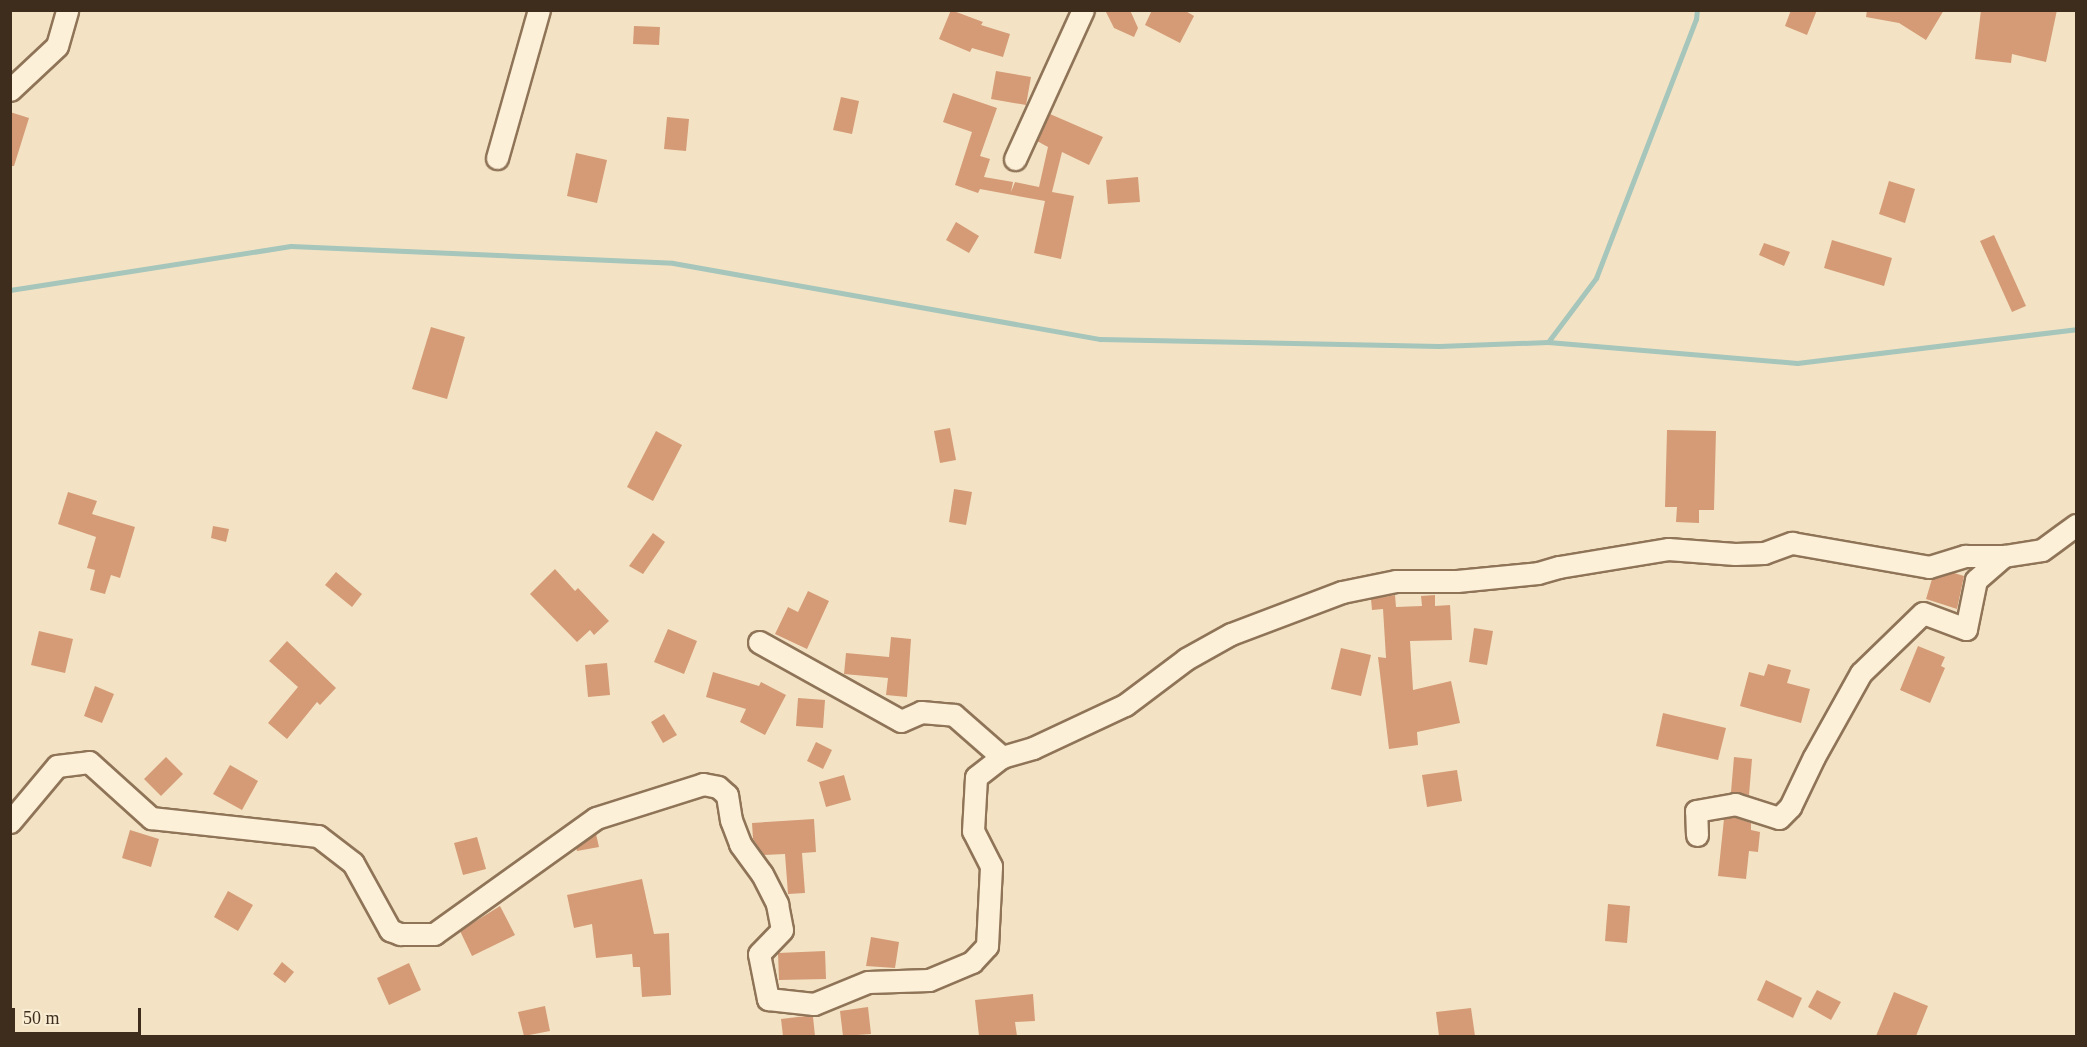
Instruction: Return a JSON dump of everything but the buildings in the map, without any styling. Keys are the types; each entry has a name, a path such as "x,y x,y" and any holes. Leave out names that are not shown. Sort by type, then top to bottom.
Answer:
{"street":[{"path":"10,90 57,46 67,10"},
{"path":"498,158 539,10"},
{"path":"1015,159 1083,10"},
{"path":"10,822 57,766 89,762 152,818 318,836 352,863 390,930 400,934 434,934 487,898 560,841 596,818 704,784 718,787 727,795 731,820 740,844 762,874 777,904 782,930 759,954 768,999 814,1004 868,982 929,980 972,962 987,946 992,866 973,831 976,777 1002,757 1034,748 1125,705 1186,659 1231,634 1342,592 1396,581 1457,581 1538,573 1559,567 1668,549 1735,554 1764,553 1792,543 1929,567 1965,556 2004,556 2042,550 2076,525"},
{"path":"1697,835 1696,811 1735,804 1779,818 1790,807 1814,757 1861,673 1923,613 1966,629 1976,580 2004,556"},
{"path":"759,642 901,721 921,712 954,715 1002,757"}],"waterway":[{"path":"1548,342 1596,278 1696,19 1697,10"},
{"path":"10,290 291,246 673,263 1100,339 1439,346 1548,342 1797,363 2076,329"}]}
